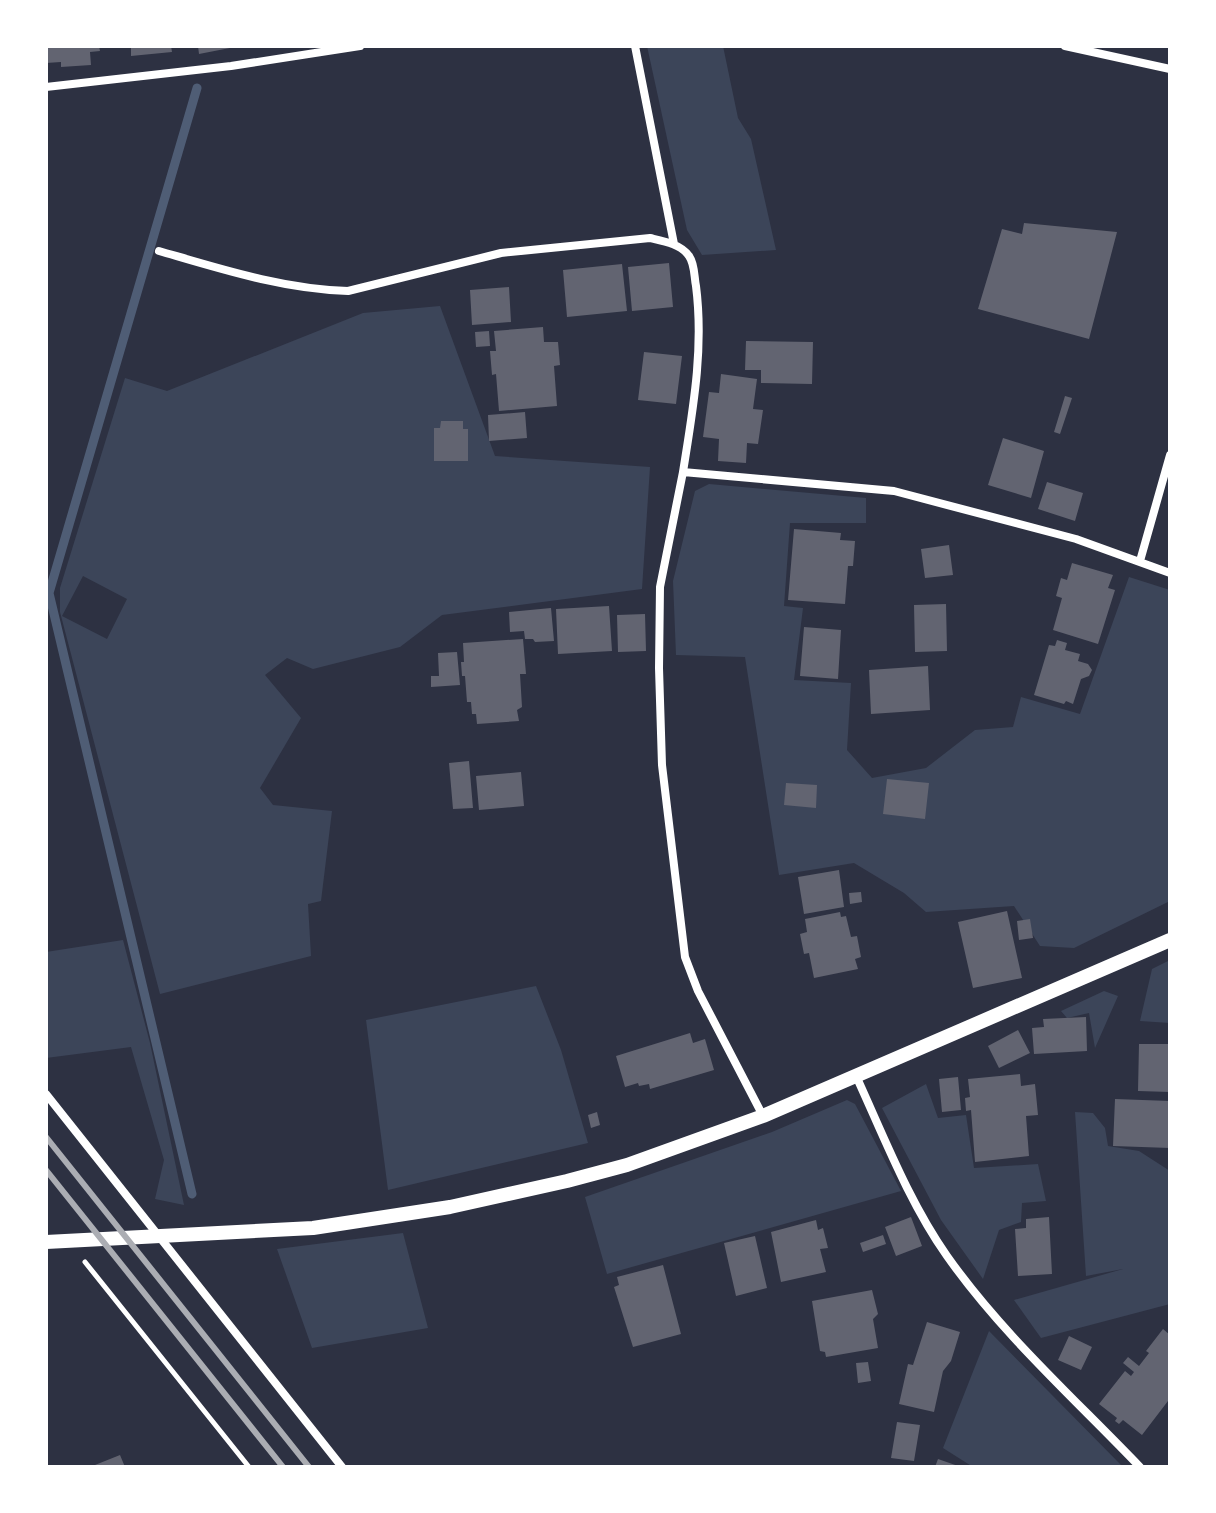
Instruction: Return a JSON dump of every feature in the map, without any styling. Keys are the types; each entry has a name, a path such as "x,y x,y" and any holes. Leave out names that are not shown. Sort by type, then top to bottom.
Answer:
{"street":[{"path":"46,87 231,66 360,46"},
{"path":"635,46 674,244"},
{"path":"1065,46 1170,69"},
{"path":"159,251 243,276 324,290 348,291 501,253 650,238 674,244 689,255 700,334 699,372 660,587 662,765 685,957 698,991 763,1116"},
{"path":"1140,561 1170,455"},
{"path":"683,472 894,491 1076,539 1170,573"},
{"path":"46,1242 313,1228 465,1204 627,1165 857,1078 1170,940"},
{"path":"857,1078 913,1196 947,1255 993,1314 1140,1467"},
{"path":"46,1094 342,1467"}],"path":[{"path":"68,1241 249,1467"}],"shaded area":[{"path":"647,46 723,46 738,118 751,139 776,250 702,255 687,230"},
{"path":"440,306 495,456 650,467 642,589 442,615 400,647 313,669 287,658 265,675 301,718 260,788 273,805 332,811 321,901 308,904 311,956 160,994 60,612 60,588 125,378 167,391 363,313","holes":["83,576 127,599 107,639 62,616"]},
{"path":"709,484 866,498 866,523 790,523 784,606 803,608 794,680 851,683 847,750 872,778 926,768 975,730 1013,727 1021,697 1080,714 1129,577 1170,590 1170,901 1074,948 1040,946 1014,906 926,912 904,893 854,863 779,875 745,657 676,655 673,581 695,491"},
{"path":"123,940 150,1043 184,1205 155,1199 164,1160 131,1047 46,1058 46,952"},
{"path":"1170,960 1170,1023 1140,1021 1152,969"},
{"path":"536,986 561,1050 588,1143 388,1190 366,1020"},
{"path":"1104,991 1118,996 1095,1048 1089,1013 1067,1018 1061,1011"},
{"path":"926,1084 938,1118 966,1115 974,1168 1038,1164 1046,1201 1022,1203 1021,1222 999,1230 983,1279 941,1220 882,1108"},
{"path":"847,1100 855,1104 901,1191 607,1274 585,1197 772,1132"},
{"path":"1075,1112 1093,1113 1105,1128 1108,1146 1139,1151 1170,1171 1170,1304 1041,1338 1014,1300 1123,1269 1086,1276"},
{"path":"403,1233 428,1328 312,1348 277,1249"},
{"path":"989,1331 1121,1465 1119,1467 973,1467 943,1448"}],"building":[{"path":"46,46 99,46 100,51 90,52 91,65 61,67 61,62 46,63"},
{"path":"131,46 171,46 172,52 131,56"},
{"path":"198,46 235,46 235,47 199,54"},
{"path":"1024,223 1117,232 1089,339 978,309 1002,229 1022,234"},
{"path":"669,263 673,307 632,311 628,267"},
{"path":"622,264 627,311 567,317 563,270"},
{"path":"509,287 511,322 472,325 470,290"},
{"path":"543,327 544,342 558,342 560,365 554,366 557,406 499,411 496,374 492,375 490,351 496,351 494,331"},
{"path":"489,331 490,346 476,347 475,332"},
{"path":"746,341 813,342 812,384 761,383 761,370 745,370"},
{"path":"644,352 682,356 676,404 638,400"},
{"path":"721,374 757,379 753,409 763,410 758,444 747,443 746,463 718,461 719,439 703,437 709,392 719,393"},
{"path":"1065,396 1072,398 1060,434 1054,432"},
{"path":"525,412 527,438 489,441 488,415"},
{"path":"441,421 463,421 463,429 468,429 468,461 434,461 434,428 440,428"},
{"path":"1003,438 1044,451 1031,498 988,485"},
{"path":"1047,482 1083,493 1075,521 1038,509"},
{"path":"794,529 841,533 840,540 855,541 853,566 848,566 845,604 788,600"},
{"path":"949,545 953,575 925,578 921,549"},
{"path":"1072,563 1113,575 1108,588 1115,590 1098,644 1053,630 1062,598 1056,596 1061,578 1067,580"},
{"path":"946,604 947,651 915,652 914,605"},
{"path":"609,606 612,651 558,654 556,609"},
{"path":"551,608 554,641 535,642 525,639 524,631 510,632 509,612"},
{"path":"645,614 646,651 618,652 617,615"},
{"path":"804,627 841,630 838,679 800,676"},
{"path":"523,639 526,674 520,674 522,707 517,710 519,721 477,724 471,702 467,702 465,676 462,676 463,643"},
{"path":"1057,640 1067,643 1065,650 1080,654 1078,661 1088,664 1092,670 1089,676 1081,679 1073,704 1034,695 1049,645 1055,646"},
{"path":"457,652 460,685 431,687 431,676 439,676 438,653"},
{"path":"928,666 930,710 871,714 869,670"},
{"path":"469,761 473,808 453,809 449,763"},
{"path":"521,772 524,806 479,810 476,776"},
{"path":"887,779 929,783 925,819 883,814"},
{"path":"786,783 817,785 816,808 784,805"},
{"path":"839,870 844,907 804,914 798,877"},
{"path":"861,892 862,902 850,904 849,893"},
{"path":"1007,911 1022,978 973,988 958,922"},
{"path":"840,912 841,917 846,916 851,937 857,936 861,957 855,959 858,969 814,978 809,953 804,954 800,934 807,932 805,919"},
{"path":"1030,919 1033,938 1019,940 1017,921"},
{"path":"1086,1017 1087,1051 1034,1054 1032,1028 1044,1027 1043,1019"},
{"path":"1018,1030 1030,1053 999,1068 988,1046"},
{"path":"690,1033 693,1043 705,1039 714,1070 650,1089 649,1084 639,1086 638,1083 625,1087 616,1056"},
{"path":"1139,1044 1170,1044 1170,1092 1138,1091"},
{"path":"1020,1074 1021,1086 1035,1084 1038,1115 1026,1116 1029,1156 975,1162 971,1110 966,1111 965,1098 970,1097 968,1079"},
{"path":"958,1077 961,1110 942,1112 939,1079"},
{"path":"1115,1099 1170,1101 1170,1148 1113,1146"},
{"path":"597,1112 600,1125 591,1128 588,1115"},
{"path":"911,1217 922,1246 896,1256 885,1227"},
{"path":"1049,1217 1052,1274 1018,1276 1015,1229 1026,1228 1026,1219"},
{"path":"816,1220 818,1230 823,1228 828,1248 820,1249 826,1272 781,1282 771,1232"},
{"path":"883,1235 886,1244 863,1252 860,1243"},
{"path":"755,1236 767,1288 736,1296 724,1243"},
{"path":"663,1265 681,1334 633,1347 614,1287 619,1285 617,1277"},
{"path":"872,1290 878,1314 873,1319 878,1348 826,1357 825,1352 820,1351 812,1301"},
{"path":"927,1322 960,1332 951,1361 943,1371 934,1412 899,1404 908,1364 913,1365"},
{"path":"1163,1329 1170,1335 1170,1403 1168,1401 1142,1435 1123,1420 1119,1424 1115,1421 1117,1418 1099,1404 1125,1371 1131,1376 1134,1372 1123,1363 1128,1357 1139,1366"},
{"path":"1069,1336 1092,1347 1081,1370 1058,1360"},
{"path":"868,1362 871,1381 858,1383 856,1363"},
{"path":"897,1422 920,1425 914,1461 891,1458"},
{"path":"120,1455 125,1467 90,1467"},
{"path":"938,1459 961,1467 935,1467"}],"waterway":[{"path":"192,1194 49,593 197,88"}],"railway":[{"path":"46,1137 309,1467"},
{"path":"46,1170 283,1467"}]}
